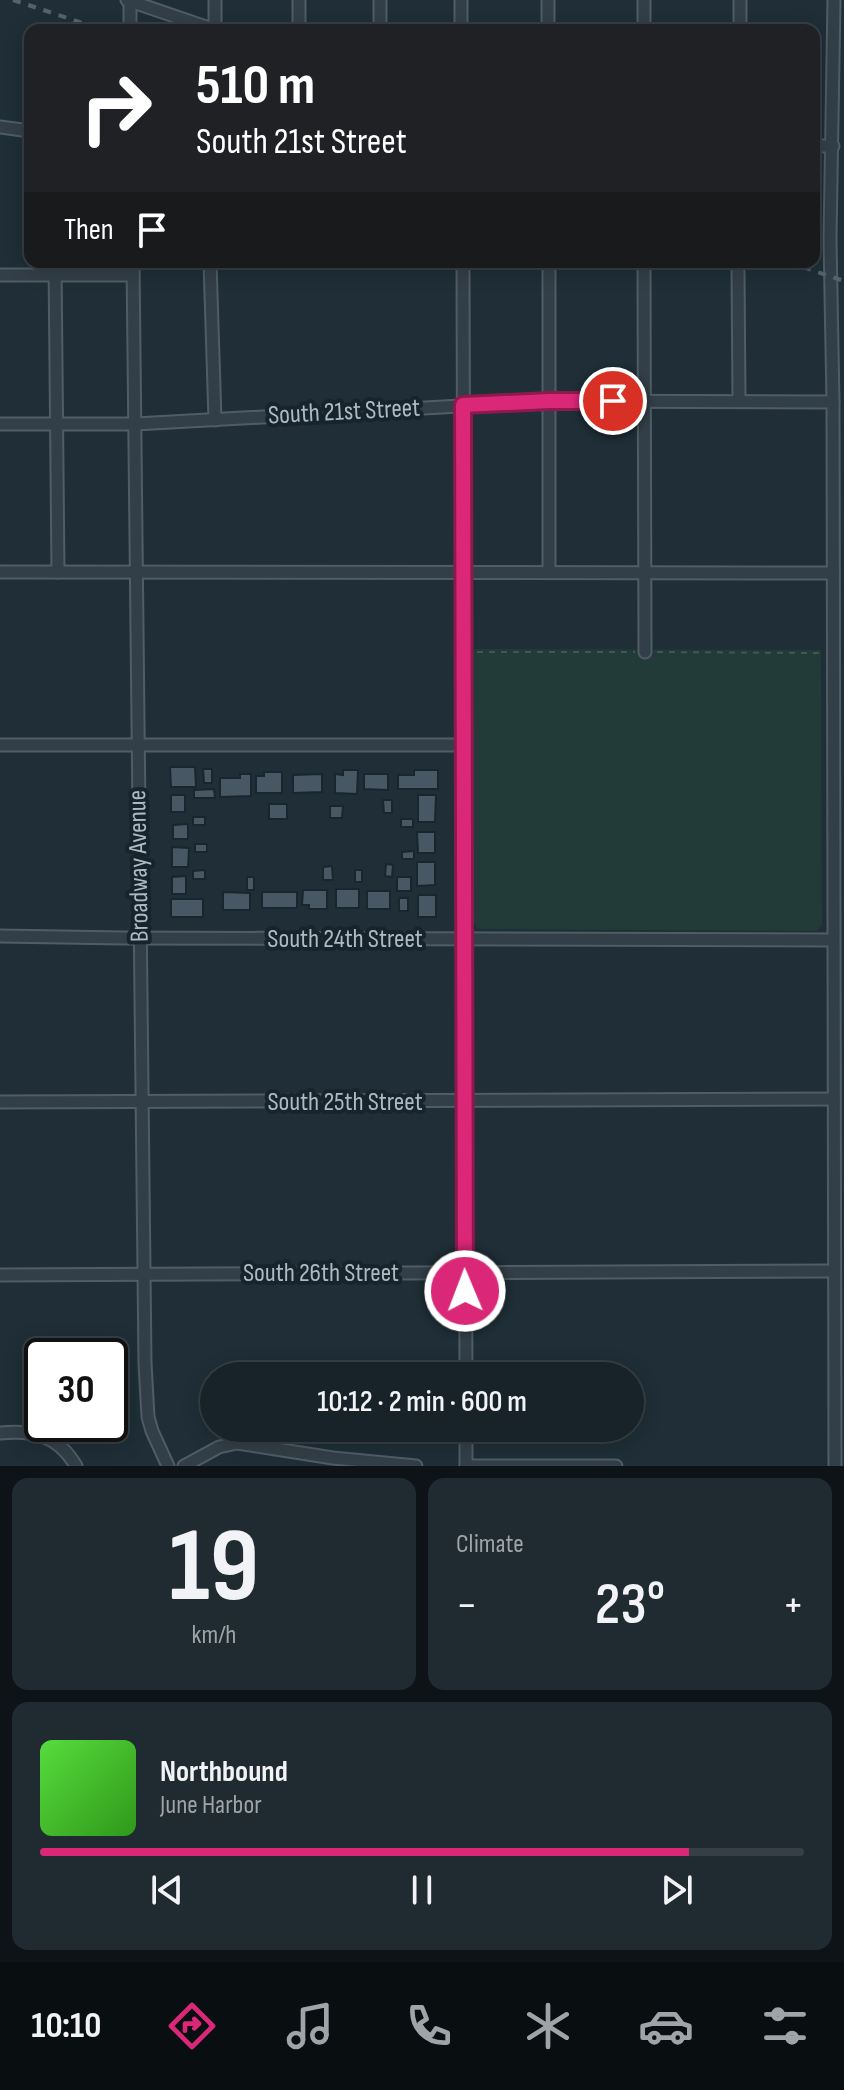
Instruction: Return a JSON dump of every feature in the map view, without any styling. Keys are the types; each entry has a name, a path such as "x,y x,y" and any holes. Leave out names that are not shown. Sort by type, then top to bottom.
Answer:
{"street":[{"path":"130,24 129,0 198,24"},
{"path":"215,0 215,24"},
{"path":"299,0 299,24"},
{"path":"380,0 380,24"},
{"path":"461,0 461,24"},
{"path":"548,0 548,24"},
{"path":"644,0 644,24"},
{"path":"740,0 740,24"},
{"path":"834,0 830,239 833,402 839,483 833,573 839,838 839,912 833,940 839,967 833,1271 835,1466"},
{"path":"0,127 24,130"},
{"path":"820,146 833,146"},
{"path":"830,239 844,244"},
{"path":"55,268 58,572"},
{"path":"0,275 55,268 133,268"},
{"name":"Broadway Avenue","path":"133,268 145,1363 148,1417 168,1466"},
{"path":"210,268 215,420"},
{"path":"463,268 466,1362"},
{"path":"549,268 549,572"},
{"path":"644,268 645,652"},
{"path":"738,270 739,401"},
{"name":"South 21st Street","path":"0,424 135,424 549,401 833,402"},
{"path":"0,572 833,573"},
{"path":"0,745 463,745"},
{"name":"South 24th Street","path":"0,936 833,940"},
{"name":"South 25th Street","path":"0,1102 464,1102 838,1096"},
{"name":"South 26th Street","path":"0,1275 833,1271"},
{"path":"0,1433 21,1431 46,1437 67,1452 76,1466"},
{"path":"466,1442 466,1466 616,1466"},
{"path":"184,1466 219,1447 237,1443 333,1458 416,1466"}],"green space":[{"path":"471,649 821,650 822,926 816,931 477,928 473,921"}],"building":[{"path":"170,767 195,767 196,787 171,787"},
{"path":"203,769 212,769 212,783 204,783"},
{"path":"343,770 358,770 357,794 335,793 335,774 343,775"},
{"path":"414,770 438,770 438,789 398,789 398,775 414,775"},
{"path":"264,772 282,772 282,793 256,793 256,776 264,776"},
{"path":"240,774 251,774 251,796 220,797 220,778 240,778"},
{"path":"322,774 322,792 293,793 293,775"},
{"path":"364,774 388,774 388,790 364,789"},
{"path":"214,789 215,798 194,798 194,790"},
{"path":"171,795 185,795 185,812 171,812"},
{"path":"418,795 436,795 435,822 418,822"},
{"path":"383,800 392,800 392,813 384,813"},
{"path":"269,804 287,804 287,819 269,819"},
{"path":"330,806 343,806 342,818 330,818"},
{"path":"193,817 205,817 205,825 193,825"},
{"path":"401,819 413,819 413,827 401,827"},
{"path":"188,824 188,839 173,839 173,825"},
{"path":"417,832 435,832 435,853 418,853"},
{"path":"195,844 207,844 207,852 195,852"},
{"path":"172,847 189,848 188,867 172,867"},
{"path":"414,851 414,859 402,859 402,852"},
{"path":"417,862 435,862 435,885 417,886"},
{"path":"386,864 393,865 392,877 385,876"},
{"path":"332,866 333,880 323,880 323,867"},
{"path":"205,870 205,879 193,879 193,871"},
{"path":"355,870 362,870 362,882 355,882"},
{"path":"186,876 186,894 172,894 172,877"},
{"path":"247,877 254,877 254,890 247,890"},
{"path":"397,877 411,877 411,891 397,891"},
{"path":"336,889 359,889 359,908 336,908"},
{"path":"303,890 327,890 327,909 309,909 309,905 302,905"},
{"path":"367,891 390,891 390,909 367,909"},
{"path":"223,892 250,893 250,910 223,910"},
{"path":"262,892 297,892 297,908 262,908"},
{"path":"418,895 436,895 436,917 418,917"},
{"path":"399,898 408,898 408,911 399,911"},
{"path":"171,899 203,899 203,917 171,917"}],"railway":[{"path":"13,0 86,24"},
{"path":"806,268 844,281"}],"route":[{"path":"465,1291 463,405 613,401"}]}
